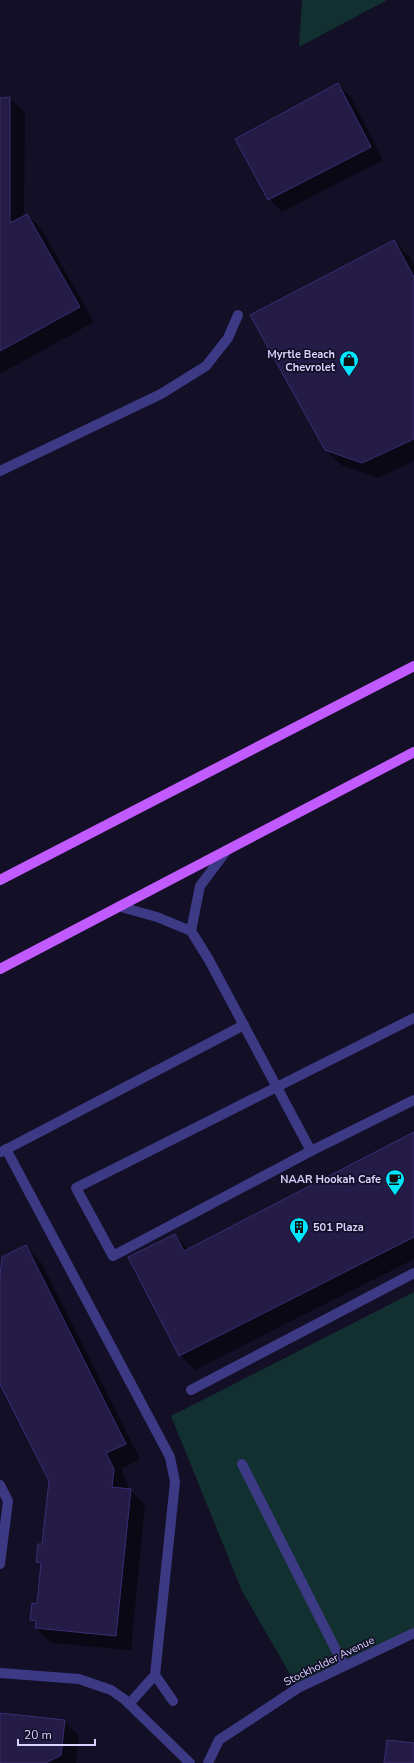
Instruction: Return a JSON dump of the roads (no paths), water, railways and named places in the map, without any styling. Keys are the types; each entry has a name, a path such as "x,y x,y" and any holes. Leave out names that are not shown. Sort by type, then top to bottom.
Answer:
{"main road":[{"path":"0,880 414,666"},
{"path":"0,969 414,752"}],"street":[{"path":"0,471 161,394 206,366 228,338 238,315"},
{"path":"191,932 200,886 228,850"},
{"path":"121,906 157,917 191,932 209,960 311,1151"},
{"path":"414,1018 276,1086 76,1188 113,1256 311,1151 414,1100"},
{"path":"129,1704 154,1675 175,1482 170,1457 3,1151 244,1025"},
{"path":"191,1390 414,1273"},
{"path":"242,1464 344,1666"},
{"path":"0,1485 8,1501 0,1564"},
{"name":"Stockholder Avenue","path":"208,1763 219,1740 298,1688 414,1633"},
{"path":"0,1673 79,1679 111,1690 129,1704 190,1763"},
{"path":"154,1675 173,1701"}],"place":[{"name":"Myrtle Beach Chevrolet","path":"349,377"},
{"name":"NAAR Hookah Cafe","path":"395,1196"},
{"name":"501 Plaza","path":"299,1244"}]}
